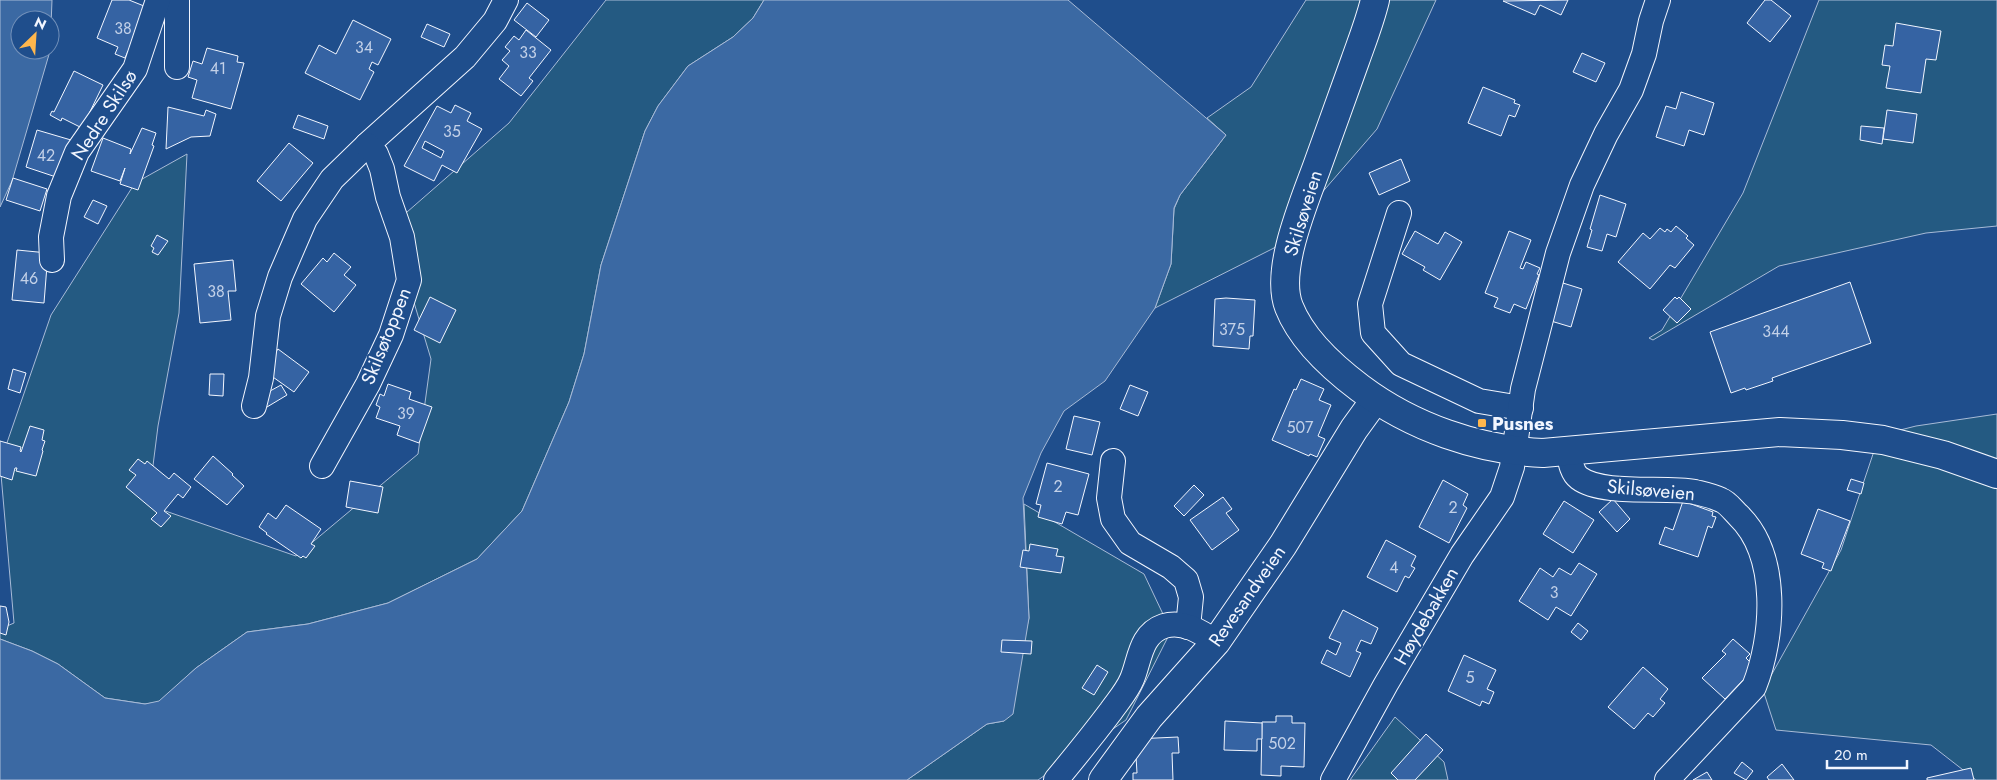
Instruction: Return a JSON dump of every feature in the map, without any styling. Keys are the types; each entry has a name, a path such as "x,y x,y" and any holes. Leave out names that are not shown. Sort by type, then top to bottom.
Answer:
{"main road":[{"name":"Skilsøveien","path":"1375,0 1292,237 1284,280 1288,306 1306,338 1348,379 1375,400 1400,415 1460,438 1515,452 1543,454 1568,450 1780,432 1842,435 1883,440 1943,456 1997,474"},
{"name":"Revesandveien","path":"1103,780 1149,717 1216,642 1283,545 1354,429 1375,400"}],"street":[{"name":"Nedre Skilsø","path":"52,260 51,237 59,196 77,152 135,69 158,0"},
{"path":"176,67 177,0"},
{"path":"254,406 261,378 268,316 283,268 305,219 332,179 465,57 495,21 506,0"},
{"path":"1515,452 1523,389 1558,253 1582,185 1606,134 1631,90 1644,54 1650,21 1658,0"},
{"name":"Skilsøtoppen","path":"322,466 368,384 391,335 409,280 402,236 388,197 382,169 376,154 367,145"},
{"path":"1399,214 1370,304 1373,333 1400,364 1479,401 1521,408"},
{"name":"Skilsøveien","path":"1568,450 1572,470 1578,478 1591,484 1618,489 1693,492 1722,500 1744,520 1757,539 1764,563 1770,605 1770,627 1762,668 1754,687 1667,780"},
{"name":"Høydebakken","path":"1333,780 1386,684 1462,555 1502,497 1515,452"},
{"path":"1113,461 1108,498 1113,519 1130,543 1171,567 1186,580 1191,597 1188,627"},
{"path":"1056,780 1123,695 1132,679 1142,646 1149,634 1163,626 1177,624 1188,627 1216,642"}],"shaded area":[{"path":"0,0 52,0 52,10 10,10 10,60 47,60 12,181 0,207"},
{"path":"606,0 764,0 753,18 733,37 688,66 658,106 645,131 601,265 584,354 569,402 522,511 477,559 388,603 308,624 247,632 196,668 159,702 145,704 105,698 58,664 32,651 0,639 0,629 14,623 0,463 51,315 135,183 187,154 179,313 158,426 148,505 296,556 418,454 431,359 391,226 509,123"},
{"path":"764,0 1068,0 1226,135 1180,195 1174,208 1171,264 1155,308 1105,381 1064,411 1041,453 1023,498 1029,618 1013,714 1004,721 987,724 907,780 0,780 0,639 32,651 58,664 105,698 145,704 159,701 196,668 247,632 308,624 388,603 477,559 522,511 569,402 584,354 601,265 645,131 658,106 688,66 733,37 753,18"},
{"path":"1306,0 1436,0 1377,129 1274,248 1155,308 1171,264 1174,209 1180,195 1226,135 1207,118 1251,87"},
{"path":"1819,0 1997,0 1997,226 1926,233 1779,266 1653,340 1649,338 1662,330 1743,193"},
{"path":"1997,414 1997,780 1976,780 1931,745 1776,730 1763,690 1841,550 1874,451 1837,446 1916,426"},
{"path":"1024,504 1144,574 1171,631 1126,720 1038,780 907,780 987,724 1004,721 1029,618"},
{"path":"1395,717 1444,762 1448,780 1350,780"}],"building":[{"path":"112,0 129,0 144,6 139,19 147,22 134,53 128,51 125,58 115,54 118,47 97,38"},
{"path":"1568,0 1561,15 1540,5 1535,15 1503,1"},
{"path":"1765,0 1771,0 1791,16 1770,42 1747,23"},
{"path":"527,3 549,20 536,37 514,20"},
{"path":"353,20 391,39 378,65 372,62 369,69 374,72 360,100 305,73 319,45 336,54"},
{"path":"1896,23 1941,31 1936,60 1926,59 1921,93 1886,88 1890,66 1882,65 1885,45 1893,46"},
{"path":"427,24 450,34 444,47 421,37"},
{"path":"526,30 551,50 529,78 533,81 521,96 499,79 509,66 502,60 510,51 505,47 514,36 519,40"},
{"path":"207,48 238,56 237,62 244,63 231,109 192,98 197,80 188,77 193,61 202,64"},
{"path":"1582,53 1605,63 1596,82 1573,72"},
{"path":"74,71 103,85 82,128 62,118 61,121 50,115 52,111 54,112"},
{"path":"1483,87 1515,100 1514,103 1520,105 1515,117 1509,115 1501,136 1468,123"},
{"path":"1681,92 1714,103 1704,135 1689,130 1684,146 1656,137 1666,106 1676,109"},
{"path":"455,105 471,113 467,121 482,129 457,173 442,165 434,181 404,166 437,106 451,113","holes":["425,141 444,151 441,158 422,148"]},
{"path":"168,107 204,116 206,110 216,114 210,136 191,137 166,149"},
{"path":"1887,110 1917,114 1913,143 1883,139"},
{"path":"298,115 328,126 324,139 293,128"},
{"path":"1861,126 1884,128 1882,144 1860,140"},
{"path":"142,128 156,133 152,145 154,146 138,190 120,184 125,168 120,181 91,171 103,138 131,149 130,154"},
{"path":"37,130 71,140 59,178 26,167"},
{"path":"289,143 313,163 281,201 257,181"},
{"path":"1401,159 1410,181 1379,195 1369,173"},
{"path":"13,178 47,189 40,211 6,200"},
{"path":"1600,195 1626,204 1616,237 1607,234 1602,251 1587,247"},
{"path":"93,200 107,206 98,224 84,217"},
{"path":"1676,226 1688,236 1686,238 1694,245 1675,268 1670,265 1650,289 1618,262 1643,233 1650,239 1660,228 1665,232 1667,229 1671,232"},
{"path":"1415,231 1438,244 1445,232 1462,242 1440,280 1423,270 1425,267 1402,254"},
{"path":"1509,231 1531,240 1520,268 1523,269 1526,262 1540,268 1526,309 1514,304 1510,313 1494,307 1498,298 1485,293"},
{"path":"157,235 168,241 158,255 152,252 154,248 151,246"},
{"path":"17,250 48,253 44,303 12,300"},
{"path":"334,253 351,267 344,275 356,285 334,312 301,284 323,258 327,262"},
{"path":"233,260 236,291 228,291 231,320 200,323 194,264"},
{"path":"1850,282 1871,343 1772,378 1773,381 1731,393 1710,332"},
{"path":"1563,283 1582,289 1571,327 1551,321"},
{"path":"430,297 456,310 440,343 414,330"},
{"path":"1675,297 1677,299 1679,297 1691,309 1677,323 1663,310"},
{"path":"1215,299 1255,300 1253,336 1250,336 1249,349 1213,346"},
{"path":"278,349 309,372 294,392 263,370"},
{"path":"13,369 26,373 20,393 8,389"},
{"path":"210,374 224,374 223,396 209,395"},
{"path":"1301,379 1324,389 1319,400 1331,405 1318,436 1325,439 1317,457 1310,454 1309,456 1272,440 1294,389 1296,390"},
{"path":"388,384 411,392 409,399 432,407 419,443 397,435 400,426 376,418 380,407 376,405 380,394 384,396"},
{"path":"281,385 287,395 267,407 261,396"},
{"path":"1130,385 1148,392 1138,416 1120,409"},
{"path":"1074,416 1100,422 1092,455 1066,449"},
{"path":"30,426 44,430 42,440 45,441 36,476 16,471 17,468 15,468 12,480 0,476 0,441 21,447 21,452"},
{"path":"213,456 244,486 227,505 194,479"},
{"path":"138,459 145,464 147,461 169,479 174,473 191,487 183,498 178,494 164,511 171,516 161,527 151,519 157,513 126,487 136,475 129,470"},
{"path":"1047,463 1089,474 1078,515 1066,512 1062,524 1038,517 1041,505 1036,504"},
{"path":"1851,479 1864,483 1861,494 1847,490"},
{"path":"1443,480 1468,494 1463,505 1467,508 1449,543 1419,527"},
{"path":"350,481 383,487 378,513 346,507"},
{"path":"1194,485 1204,495 1184,516 1174,506"},
{"path":"1223,497 1232,509 1226,513 1239,530 1212,550 1190,520"},
{"path":"1613,499 1630,519 1617,532 1599,512"},
{"path":"1564,501 1594,520 1573,553 1543,534"},
{"path":"1683,501 1713,512 1712,516 1716,517 1712,528 1708,526 1698,557 1659,544 1665,527 1673,530"},
{"path":"286,505 321,529 311,544 315,546 306,558 303,556 301,558 259,527 268,513 276,519"},
{"path":"1818,509 1850,521 1831,571 1822,568 1824,563 1801,554"},
{"path":"1386,540 1416,556 1411,566 1415,568 1409,578 1405,576 1397,592 1367,577"},
{"path":"1030,544 1058,549 1056,556 1064,557 1061,573 1020,567 1023,550 1029,551"},
{"path":"1579,563 1597,574 1571,616 1556,607 1548,620 1519,601 1540,568 1553,577 1559,568 1571,575"},
{"path":"0,606 6,607 9,622 6,635 0,633"},
{"path":"1343,610 1378,628 1371,644 1361,640 1356,651 1361,653 1350,677 1321,663 1327,650 1336,655 1341,643 1329,638"},
{"path":"1578,623 1588,631 1581,640 1571,632"},
{"path":"1733,639 1750,654 1746,658 1753,665 1746,672 1749,674 1725,699 1702,678 1726,654 1722,651"},
{"path":"1002,640 1032,641 1031,654 1001,652"},
{"path":"1464,655 1496,670 1487,689 1494,692 1489,704 1482,701 1480,706 1448,691"},
{"path":"1097,665 1108,672 1094,695 1082,688"},
{"path":"1643,667 1668,689 1660,699 1665,703 1653,717 1648,713 1634,729 1608,707"},
{"path":"1276,716 1292,716 1292,723 1305,723 1304,767 1281,766 1281,776 1261,775 1262,722 1276,722"},
{"path":"1225,721 1262,723 1262,739 1257,739 1257,751 1224,750"},
{"path":"1426,734 1443,750 1415,780 1398,780 1391,773"},
{"path":"1178,737 1179,753 1172,753 1173,780 1133,780 1133,773 1137,773 1135,739"},
{"path":"1742,762 1753,771 1746,780 1734,773"},
{"path":"1782,764 1794,780 1769,780 1767,777"},
{"path":"1971,768 1974,780 1927,780 1927,778"},
{"path":"1707,772 1712,780 1693,780"}],"place":[{"name":"Pusnes","path":"1482,423"}]}
